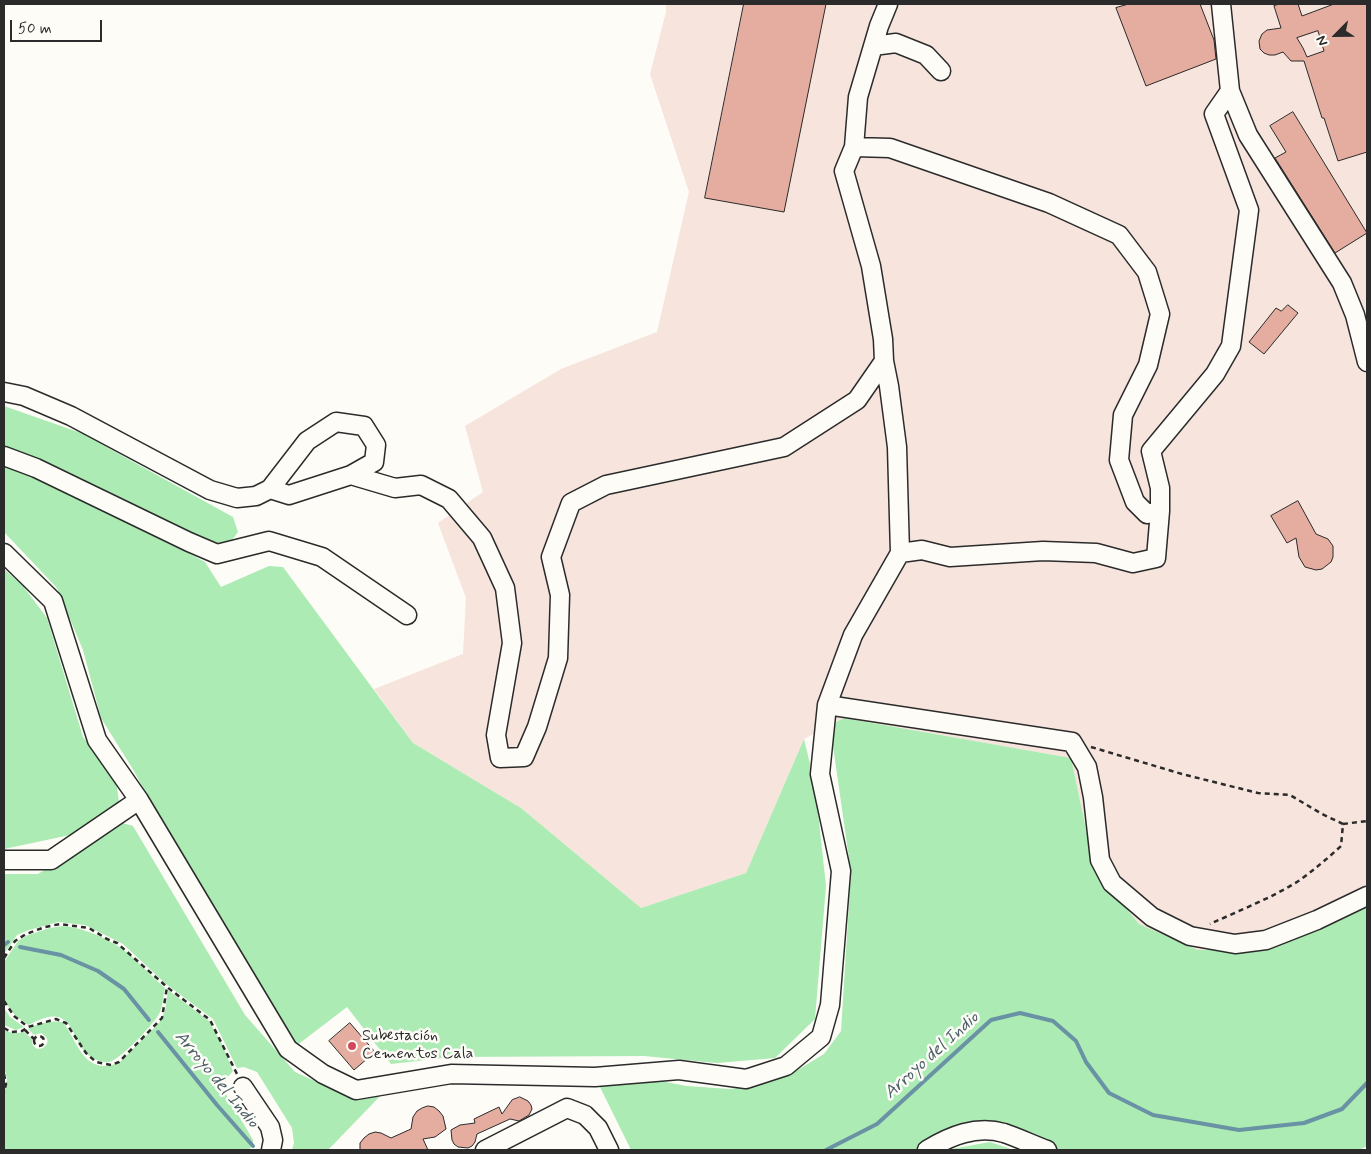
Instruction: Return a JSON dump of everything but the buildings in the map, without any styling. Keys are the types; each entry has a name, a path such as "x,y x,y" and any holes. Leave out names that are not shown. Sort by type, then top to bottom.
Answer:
{"street":[{"path":"4,553 53,601 96,740 139,800 288,1049 323,1074 356,1090 451,1074 595,1077 679,1070 746,1078 786,1066 821,1037 830,1006 840,871 820,774 827,705 853,635 900,552 897,447 884,361 883,339 871,266 844,171 854,147 858,97 879,26 888,4"},
{"path":"1221,4 1230,91 1248,135 1342,283 1355,315 1367,362"},
{"path":"873,46 896,43 926,54 941,71"},
{"path":"900,552 922,550 950,558 1043,551 1096,553 1133,563 1156,558 1160,488 1150,451 1215,374 1231,346 1249,210 1214,114 1230,91"},
{"path":"854,147 890,148 1049,203 1119,235 1147,272 1160,314 1148,365 1123,416 1119,460 1135,502 1147,514 1160,511"},
{"path":"351,475 394,488 422,484 449,499 482,538 505,588 512,643 496,734 500,758 524,757 537,727 558,658 560,595 551,557 571,503 606,485 784,447 857,400 884,361"},
{"path":"4,392 24,396 71,416 210,490 237,498 256,496 270,489 307,441 336,422 364,426 376,444 374,462 351,475 288,495 270,489"},
{"path":"4,456 36,468 217,554 270,541 322,557 407,615"},
{"path":"827,705 1072,742 1087,767 1093,797 1100,860 1112,883 1152,917 1190,936 1235,944 1266,940 1317,920 1367,896"},
{"path":"4,860 51,860 139,800"},
{"path":"243,1087 270,1127 273,1140 271,1150"},
{"path":"485,1150 566,1108 585,1115 598,1128 609,1150"},
{"path":"927,1150 945,1139 962,1133 981,1131 1002,1133 1048,1150"}],"path":[{"path":"1072,742 1182,774 1258,793 1290,795 1343,824 1367,821"},
{"path":"1210,924 1298,881 1325,861 1342,846 1343,824"},
{"path":"4,958 15,941 26,934 60,924 89,928 117,943 167,988 210,1020 243,1087"},
{"path":"4,1028 11,1032 25,1030 28,1027 56,1019 66,1022 86,1053 96,1062 110,1066 119,1062 162,1018 167,988"},
{"path":"4,1001 14,1016 28,1027"},
{"path":"25,1030 34,1039"},
{"path":"4,1074 6,1084 4,1092"}],"shaded area":[{"path":"666,4 1367,4 1367,903 1268,949 1198,950 1139,924 1095,871 1071,758 844,718 804,739 746,873 641,908 521,808 413,743 374,689 463,654 466,598 438,523 483,492 465,426 561,369 657,332 689,192 650,74 666,12"}],"green space":[{"path":"4,406 81,433 233,517 238,532 229,544 210,545 4,448"},
{"path":"4,464 124,519 205,562 221,587 269,566 283,567 413,743 521,808 641,908 746,873 804,739 815,785 826,886 815,1019 775,1058 717,1063 644,1056 452,1057 391,1064 347,1007 296,1046 101,718 83,650 57,588 4,532"},
{"path":"4,569 23,586 47,618 83,737 116,780 119,802 70,835 4,849"},
{"path":"844,718 1071,758 1095,871 1139,924 1198,950 1268,949 1367,903 1367,1146 1359,1150 1057,1150 1002,1129 948,1130 916,1150 631,1150 598,1083 649,1079 687,1086 730,1089 757,1085 796,1071 824,1054 841,1031 851,872 830,725"},
{"path":"119,822 133,826 245,1015 295,1072 339,1092 385,1091 328,1150 292,1150 294,1143 292,1128 257,1072 244,1067 237,1068 213,1019 166,984 123,944 85,925 58,922 17,935 4,954 4,874 38,874"},
{"path":"63,926 86,931 121,948 165,988 161,1008 156,1019 128,1049 109,1062 103,1062 88,1055 73,1030 61,1018 52,1016 28,1025 15,1015 4,1001 4,962 18,941 28,935"},
{"path":"168,990 209,1021 223,1046 233,1071 226,1079 225,1092 253,1140 253,1145 249,1150 4,1150 4,1094 7,1079 4,1067 4,1030 14,1033 24,1032 32,1039 33,1045 39,1049 46,1045 46,1037 41,1033 34,1035 28,1029 45,1022 63,1022 84,1056 90,1062 107,1066 119,1063 159,1023 165,1011"},
{"path":"4,1008 10,1017 24,1027 16,1030 4,1025"},
{"path":"990,1142 1014,1150 946,1150"}],"waterway":[{"name":"Arroyo del Indio","path":"4,945 8,942"},
{"name":"Arroyo del Indio","path":"20,947 61,955 98,971 124,989 149,1020"},
{"name":"Arroyo del Indio","path":"826,1150 877,1124 991,1020 1020,1013 1053,1021 1076,1041 1086,1062 1109,1093 1153,1115 1239,1130 1304,1123 1342,1109 1367,1083"},
{"name":"Arroyo del Indio","path":"158,1032 253,1146"}],"place":[{"name":"Subestación Cementos Cala","path":"352,1046"}]}
